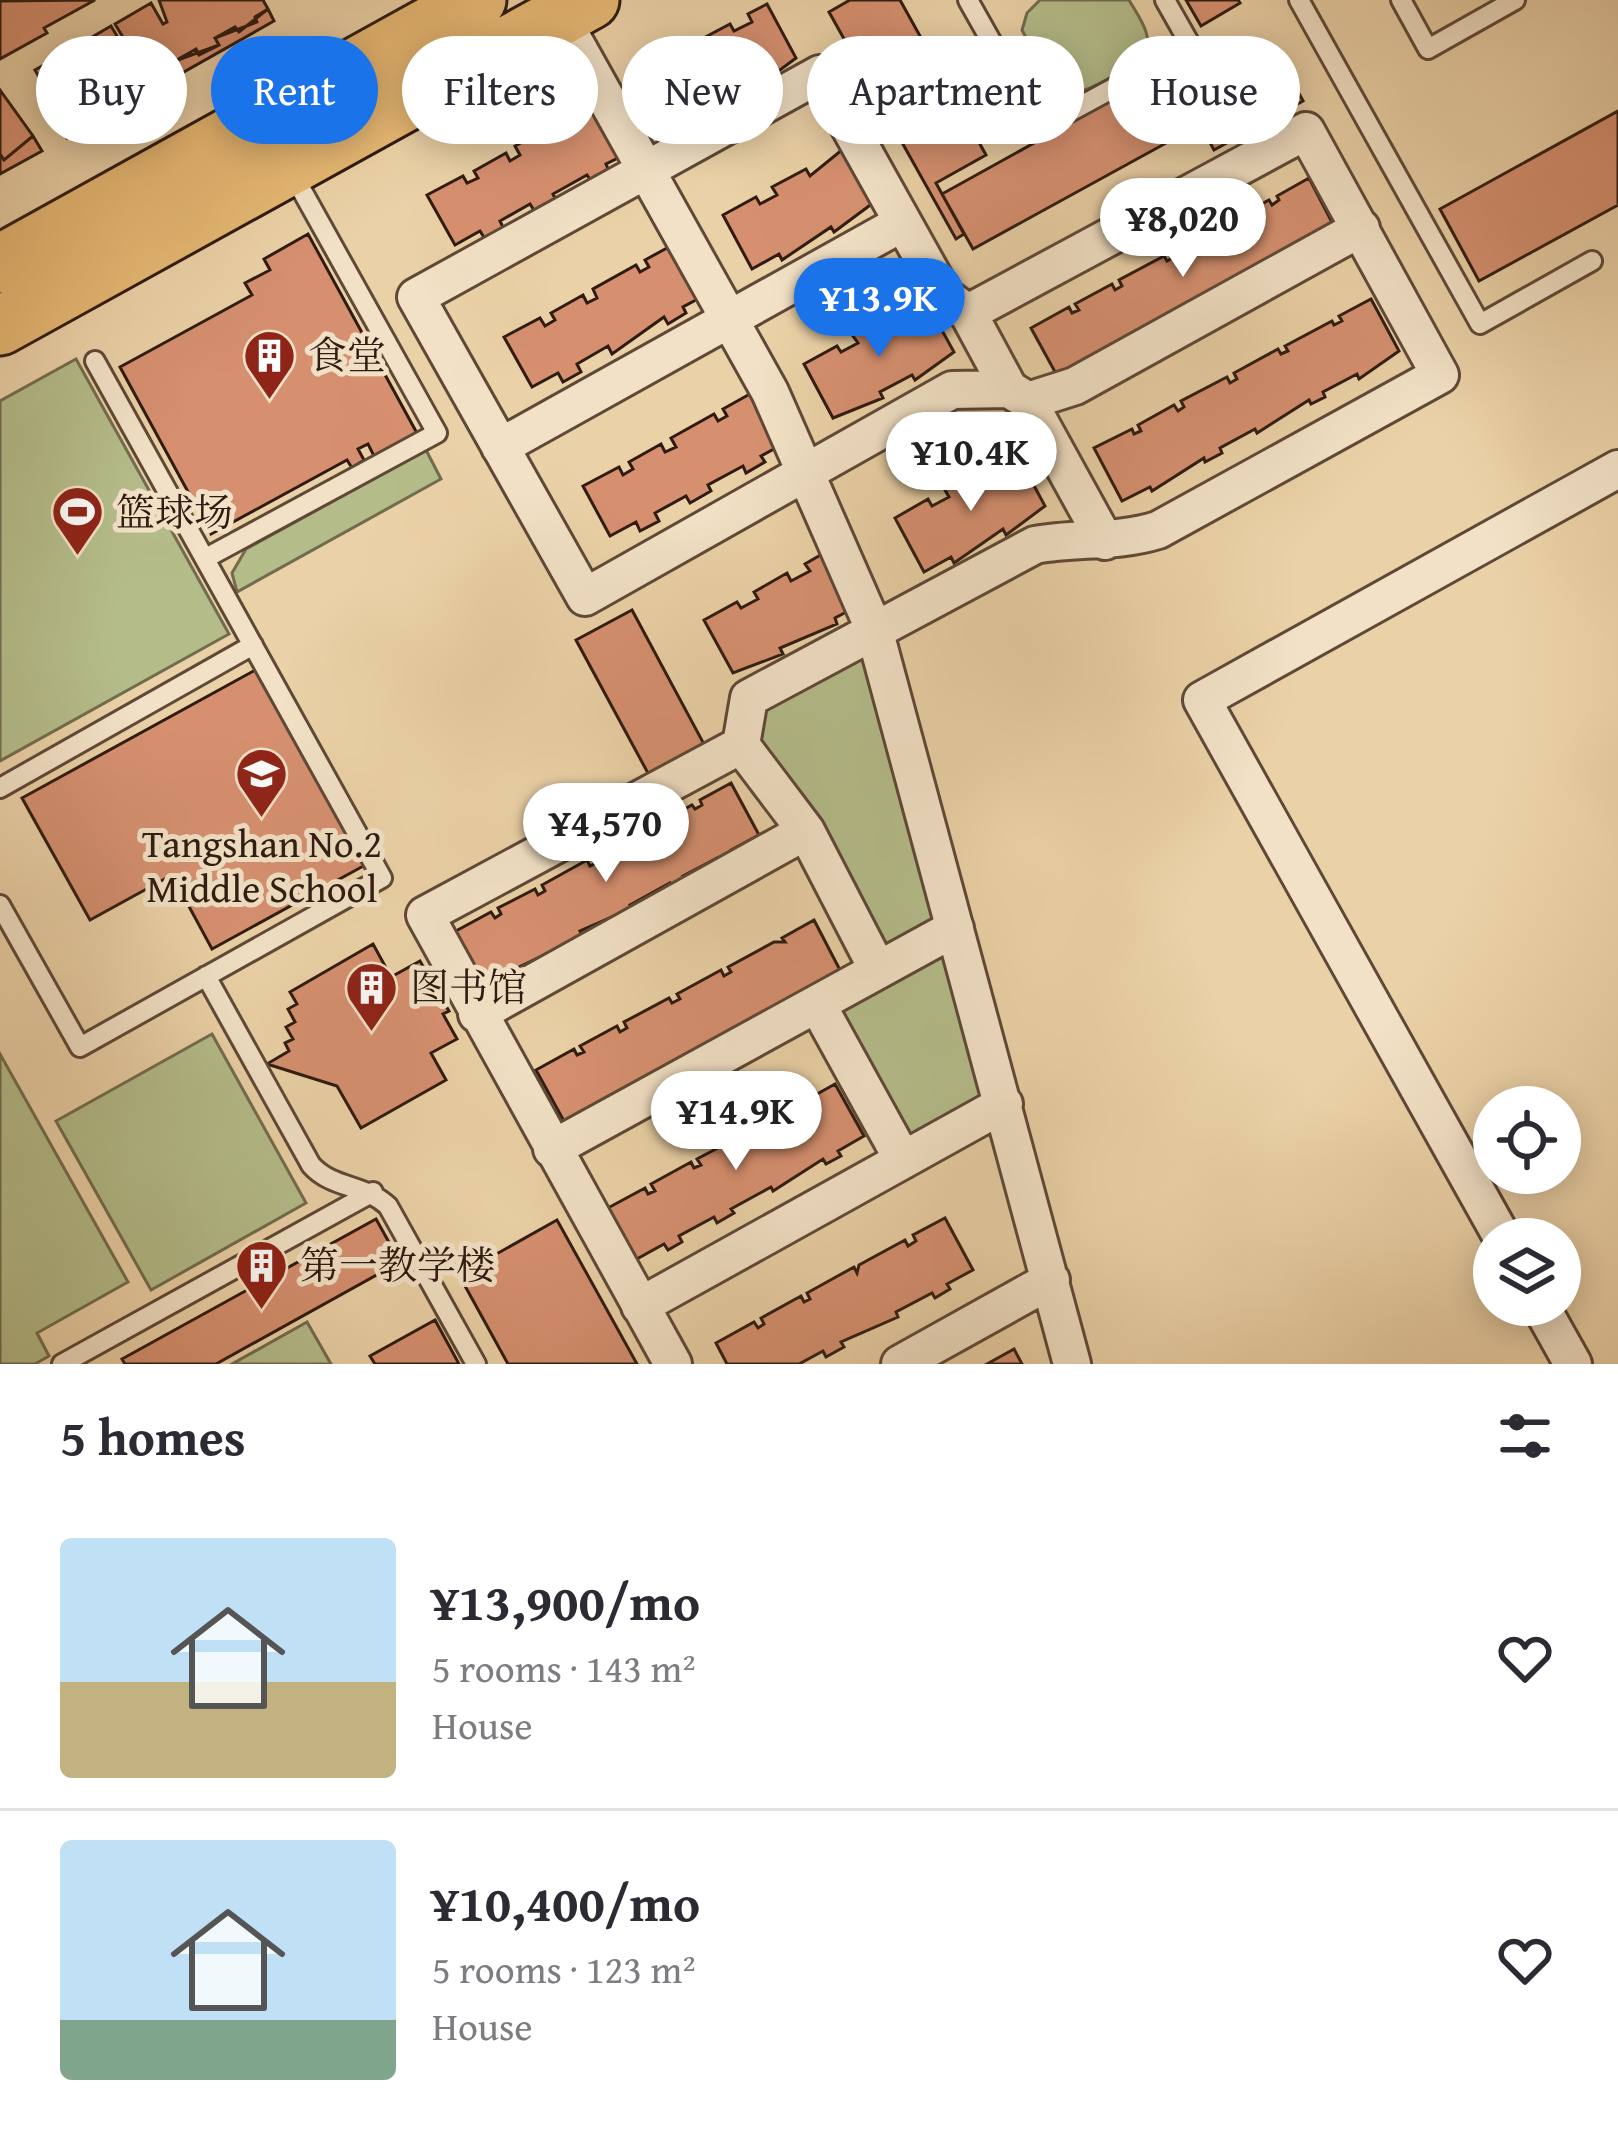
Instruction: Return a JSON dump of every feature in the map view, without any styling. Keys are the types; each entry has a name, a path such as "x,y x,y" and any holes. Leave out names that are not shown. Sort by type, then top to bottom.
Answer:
{"main road":[{"path":"0,264 477,0"},
{"path":"0,326 575,8"}],"street":[{"path":"575,8 647,170 807,471 874,629 1072,1364"},
{"path":"1105,541 1018,395 968,313 944,296 820,74 416,297 585,597 952,390 1018,395 1075,386 1361,228"},
{"path":"878,970 806,831 741,745 749,698 1035,545 1071,538 1105,541 1158,530 1440,375 1306,131 968,313"},
{"path":"500,447 902,223"},
{"path":"1491,1218 1202,700 1618,469"},
{"path":"673,1364 425,915 741,745"},
{"path":"477,1014 806,831"},
{"path":"552,1150 955,928"},
{"path":"818,1004 903,1160"},
{"path":"640,1306 1004,1104"},
{"path":"901,1364 1051,1280"},
{"path":"1552,1326 1573,1364"}],"lane":[{"path":"994,0 971,5 1040,128 1108,91"},
{"path":"1165,0 1185,36"},
{"path":"1327,0 1302,6 1480,324 1592,260"},
{"path":"1401,0 1428,49 1515,0"},
{"path":"206,558 437,433 288,166"},
{"path":"0,905 80,1047 382,878 95,362"},
{"path":"0,788 254,646"},
{"path":"206,976 311,1166 323,1179 373,1192 388,1207 476,1364"},
{"path":"62,1364 373,1192"}],"green space":[{"path":"1040,0 1129,0 1147,36 1108,36 1108,79 1084,90 1084,36 1025,36 1022,30 1027,13"},
{"name":"篮球场","path":"76,359 229,634 0,761 0,401"},
{"path":"426,450 441,479 237,592 232,573 246,549"},
{"path":"867,647 943,922 882,955 755,744 761,704"},
{"path":"946,941 993,1104 904,1154 825,1007"},
{"path":"212,1034 306,1203 151,1290 56,1121"},
{"path":"0,1054 128,1282 37,1333 49,1356 35,1364 0,1364"},
{"path":"307,1322 331,1364 232,1364"}],"building":[{"path":"95,0 0,59 0,1"},
{"path":"159,0 263,0 268,9 255,17 257,22 211,36 211,49 187,54 187,36 122,36 115,24 151,3 163,24 167,22"},
{"path":"850,0 900,0 920,36 842,36 829,12"},
{"path":"1186,0 1238,0 1240,3 1201,26"},
{"path":"767,4 796,58 783,68 783,36 707,36 730,24 734,31 752,22 748,14"},
{"path":"268,9 274,21 247,36 219,36 235,27 239,32"},
{"path":"111,26 117,36 94,36"},
{"path":"211,48 211,57 187,70 187,57"},
{"path":"0,90 33,136 4,160 0,154"},
{"path":"598,101 630,152 606,164 609,171 591,181 587,175 553,194 556,200 535,212 530,204 500,221 504,229 485,239 480,231 455,245 427,195 463,176 467,183 478,178 474,171 506,153 510,161 520,155 515,146 519,144 598,144"},
{"path":"1108,102 1108,144 1164,144 973,249 942,194 1032,144 1084,144 1084,115"},
{"path":"1618,111 1618,205 1479,281 1440,209"},
{"path":"33,136 42,151 0,174 0,154 4,160"},
{"path":"903,144 980,144 986,155 936,183 964,234 956,239"},
{"path":"843,149 873,203 834,232 831,227 782,260 779,254 752,269 723,215 756,197 760,204 777,195 772,187 806,169 810,176"},
{"path":"1309,178 1336,230 1060,381 1031,328 1069,307 1072,313 1079,310 1075,304 1112,284 1115,290 1122,286 1119,280 1164,256 1167,261 1174,257 1171,252 1216,228 1218,234 1225,230 1223,225 1269,200 1272,205 1279,200 1277,196"},
{"name":"食堂","path":"308,234 418,435 375,458 368,444 358,449 364,460 352,468 347,460 211,534 120,367 252,295 245,283 270,270 264,259"},
{"path":"678,242 707,294 683,307 686,313 668,324 664,317 612,354 608,346 577,364 581,372 563,382 558,373 532,387 504,337 540,318 545,326 555,320 551,313 583,295 587,303 597,298 593,289 636,265 640,272 649,267 645,260"},
{"path":"924,298 954,352 915,380 912,375 880,392 883,398 833,418 804,364 837,346 841,352 858,343 853,336 887,318 891,325 910,316 906,308"},
{"path":"1371,299 1399,351 1359,379 1357,374 1323,392 1325,397 1311,404 1309,400 1257,433 1255,429 1220,448 1222,453 1205,462 1204,458 1152,491 1150,487 1122,501 1094,448 1132,429 1134,434 1141,431 1138,425 1174,405 1178,411 1184,407 1181,401 1227,377 1230,383 1237,379 1234,373 1278,349 1281,354 1288,351 1285,346 1332,321 1334,325 1342,321 1339,316"},
{"path":"757,390 785,443 761,456 765,462 746,473 743,466 708,485 711,491 690,503 686,496 655,513 659,521 640,531 636,522 610,536 583,486 619,467 623,475 633,469 629,462 661,444 665,452 676,447 671,438 714,414 718,421 727,416 723,409"},
{"path":"1016,452 1045,506 1006,535 1003,529 954,563 951,557 924,572 895,518 928,499 932,506 949,497 945,490 979,472 982,479 1001,469 996,462"},
{"path":"824,553 854,608 835,618 837,624 780,648 783,654 733,673 704,620 737,602 741,608 758,599 754,592 787,573 791,581 810,571 805,564"},
{"path":"632,610 705,746 649,775 576,640"},
{"path":"259,668 367,864 212,949 172,875 90,920 22,798"},
{"path":"731,783 759,835 731,850 734,855 719,862 717,858 683,876 686,880 672,888 670,883 630,905 632,908 580,931 583,936 482,985 454,932 491,912 495,918 501,914 498,908 535,889 538,895 545,891 542,885 587,860 590,866 598,862 594,856 639,833 641,838 648,834 646,830 692,805 695,809 702,805 700,800"},
{"path":"814,920 841,972 565,1123 536,1070 574,1049 577,1055 584,1052 580,1046 617,1026 620,1032 627,1028 624,1022 669,998 672,1003 680,999 677,994 721,970 724,976 731,972 728,967 774,942 785,942 782,938"},
{"name":"图书馆","path":"373,944 391,977 420,961 449,1011 443,1014 457,1039 431,1053 446,1080 361,1128 337,1086 267,1064 289,1051 285,1043 293,1039 286,1027 295,1022 288,1009 297,1004 290,992"},
{"path":"835,1084 864,1136 838,1151 841,1156 826,1164 823,1159 773,1191 771,1187 731,1209 734,1213 717,1223 714,1217 679,1236 682,1242 668,1250 664,1244 635,1260 606,1209 645,1188 648,1194 655,1191 651,1184 691,1162 694,1168 701,1165 697,1159 744,1134 747,1139 750,1131 796,1106 799,1111 807,1108 803,1102"},
{"path":"945,1218 973,1270 947,1284 950,1289 935,1298 932,1293 896,1312 898,1317 841,1342 844,1347 826,1357 823,1351 799,1364 727,1364 716,1343 754,1322 758,1328 764,1324 761,1318 801,1296 804,1302 810,1299 807,1293 854,1267 857,1273 859,1265 905,1240 908,1246 916,1241 913,1235"},
{"name":"第一教学楼","path":"376,1219 400,1262 216,1364 125,1364 122,1359"},
{"path":"557,1220 637,1364 508,1364 459,1275"},
{"path":"435,1320 459,1364 375,1364 370,1356"},
{"path":"1014,1349 1022,1364 987,1364"}],"place":[{"name":"食堂","path":"269,401"},
{"name":"篮球场","path":"77,558"},
{"name":"Tangshan No.2 Middle School","path":"262,819"},
{"name":"图书馆","path":"371,1033"},
{"name":"第一教学楼","path":"261,1311"}]}
